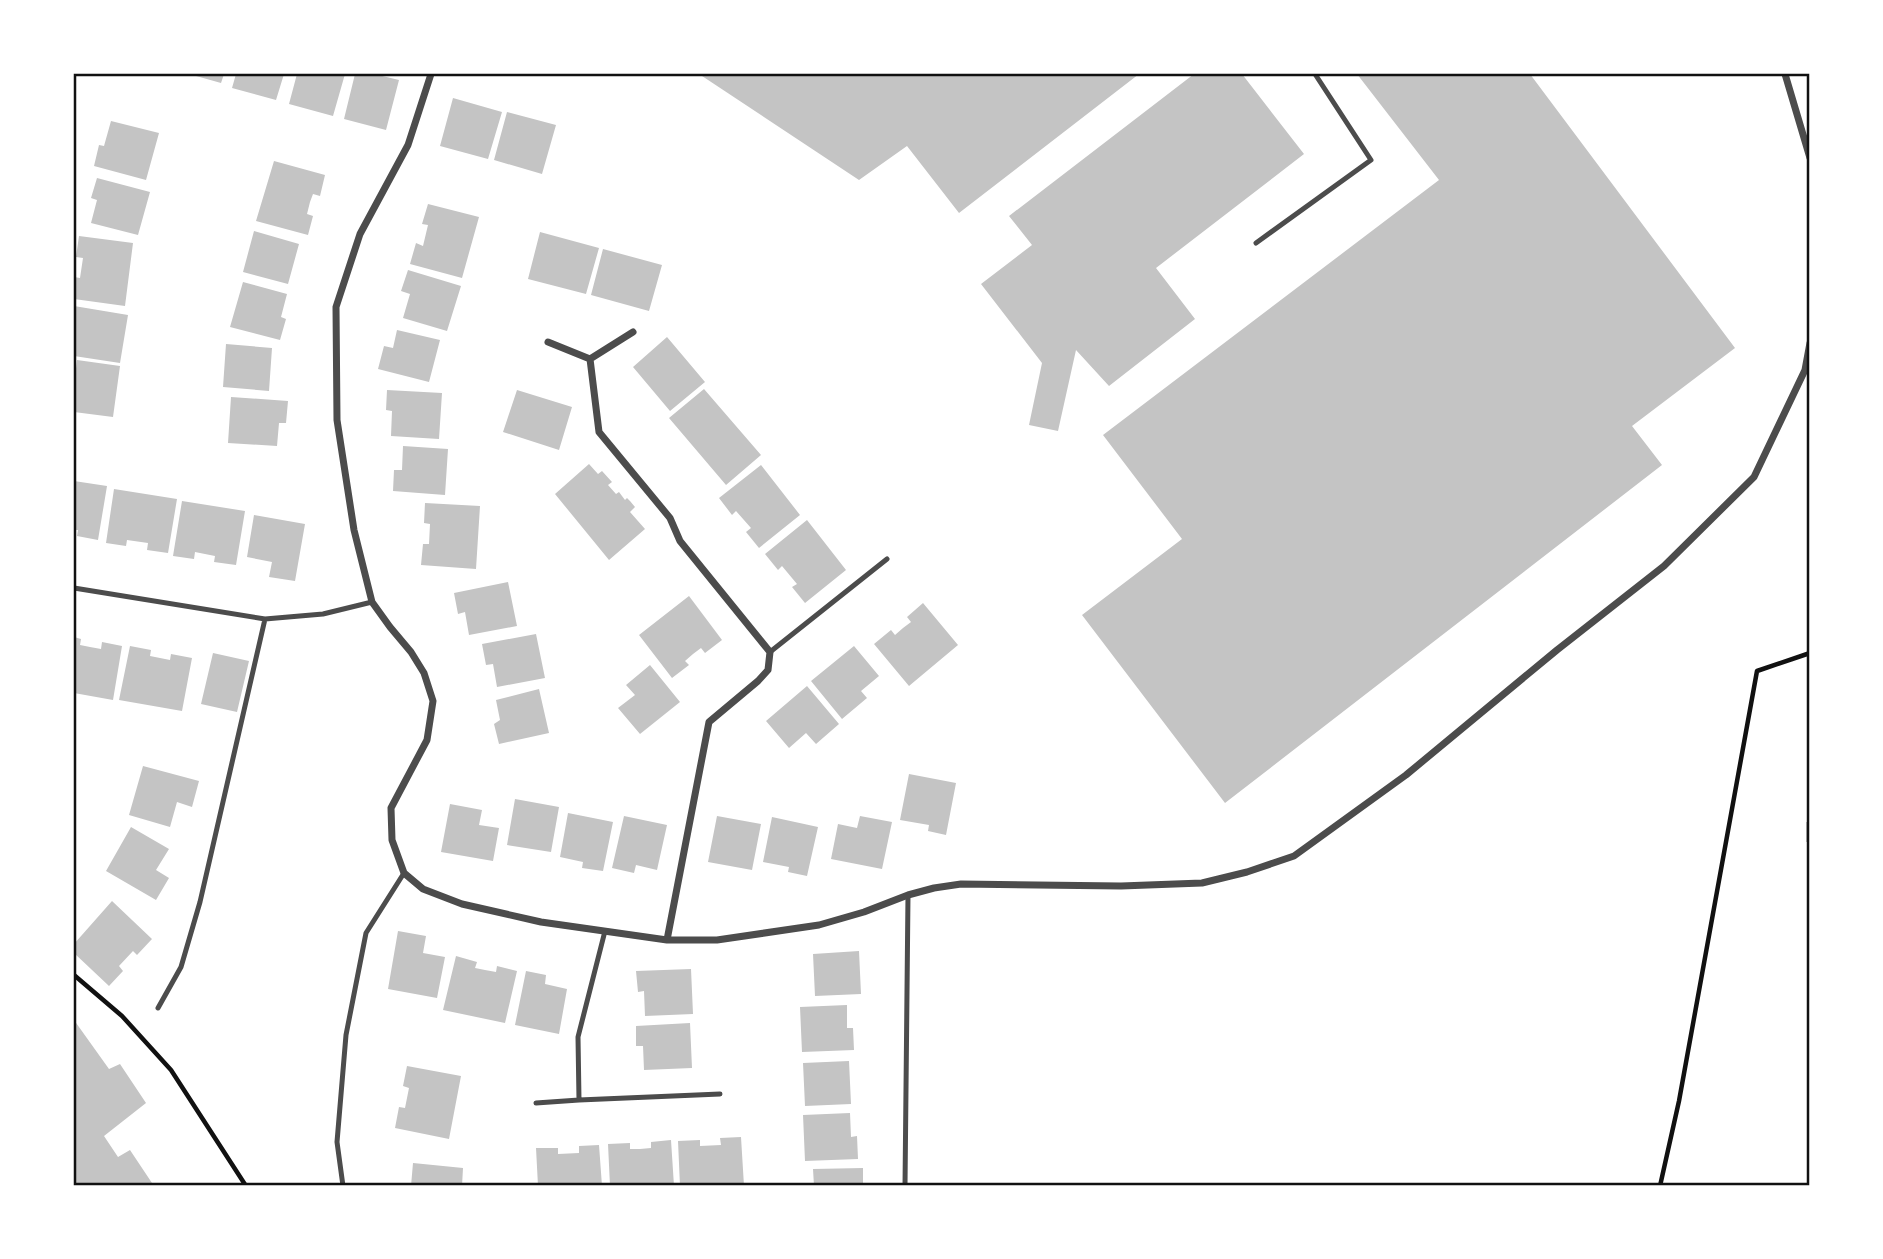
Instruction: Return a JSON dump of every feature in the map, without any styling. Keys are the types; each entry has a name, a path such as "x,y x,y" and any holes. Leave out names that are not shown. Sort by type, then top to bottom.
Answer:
{"street":[{"path":"431,74 408,145 360,234 336,307 337,420 354,530 372,602 424,673 433,701 427,740 391,808 392,840 404,873 423,889 462,904 541,922 667,940 716,940 819,925 908,895 961,884 1121,886 1202,883 1247,872 1294,856 1406,775 1664,566 1754,477 1805,370 1810,343"},
{"path":"1785,74 1810,159"},
{"path":"590,359 633,332"},
{"path":"548,342 590,359"},
{"path":"590,359 599,432 670,518 680,541 770,652 768,670 709,722 667,940"}],"lane":[{"path":"1256,243 1371,160 1315,74"},
{"path":"770,652 887,559"},
{"path":"74,588 265,619 323,614 372,602"},
{"path":"158,1008 181,967 200,902 265,619"},
{"path":"343,1185 337,1142 346,1035 366,933 404,873"},
{"path":"905,1185 908,895"},
{"path":"579,1100 578,1037 605,931"},
{"path":"536,1103 720,1094"}],"path":[{"path":"1660,1185 1679,1101 1757,671 1810,653"},
{"path":"74,975 122,1016 171,1070 246,1185"}],"building":[{"path":"189,74 224,74 221,83"},
{"path":"236,74 284,74 276,100 232,88"},
{"path":"297,74 345,74 333,116 289,104"},
{"path":"355,74 374,74 399,80 386,130 344,119"},
{"path":"699,74 1139,74 959,213 907,146 859,180"},
{"path":"1194,74 1242,74 1304,154 1156,268 1195,319 1109,386 1076,350 1058,431 1029,425 1042,363 981,284 1032,245 1009,216"},
{"path":"1357,74 1530,74 1735,348 1632,426 1662,465 1225,803 1082,615 1182,539 1103,435 1439,180"},
{"path":"453,98 502,112 488,159 440,146"},
{"path":"507,112 556,125 542,174 494,160"},
{"path":"111,121 159,133 146,180 94,166 99,145 104,146"},
{"path":"274,161 325,175 320,196 313,194 310,202 307,214 313,216 308,235 256,221"},
{"path":"97,178 150,192 138,235 91,223 97,200 91,198"},
{"path":"428,204 479,217 462,278 410,264 416,243 423,246 428,225 422,224"},
{"path":"254,231 299,244 288,284 243,272"},
{"path":"540,232 599,248 586,294 528,279"},
{"path":"79,236 133,243 125,306 74,299 74,277 80,278 83,258 76,257"},
{"path":"603,249 662,265 649,311 591,295"},
{"path":"408,270 461,286 447,331 403,318 410,294 401,291"},
{"path":"243,282 287,294 281,317 286,319 280,340 230,327"},
{"path":"74,306 128,315 120,363 74,356"},
{"path":"397,330 440,340 429,382 378,369 384,346 393,348"},
{"path":"667,337 705,382 670,411 633,367"},
{"path":"226,344 272,348 269,391 223,387"},
{"path":"77,360 120,366 113,417 74,412"},
{"path":"704,389 761,455 726,485 669,418"},
{"path":"387,390 442,393 439,439 391,436 392,411 386,410"},
{"path":"517,390 572,407 559,450 503,432"},
{"path":"231,397 288,401 286,423 279,423 277,446 228,443"},
{"path":"403,446 448,449 445,495 393,491 394,470 402,470"},
{"path":"589,464 598,474 602,471 612,482 608,485 616,494 619,492 625,500 627,498 630,501 635,507 630,512 645,529 609,560 555,494"},
{"path":"761,465 800,515 759,548 746,532 751,528 736,511 732,515 719,498"},
{"path":"74,481 107,486 98,540 77,536 78,530 74,530"},
{"path":"114,489 177,499 168,553 147,550 148,543 127,540 126,546 106,543"},
{"path":"182,501 245,511 236,565 214,562 215,556 195,552 194,559 173,556"},
{"path":"425,503 480,506 476,569 421,565 423,544 429,544 430,524 424,523"},
{"path":"254,515 305,524 295,581 269,577 272,562 247,557"},
{"path":"807,520 846,570 805,603 792,587 797,584 782,566 778,570 765,554"},
{"path":"508,582 517,626 469,635 465,612 458,614 454,593"},
{"path":"689,596 722,640 705,653 701,648 693,654 685,661 689,665 672,678 639,635"},
{"path":"923,603 958,645 909,686 874,644 891,630 895,635 911,622 907,617"},
{"path":"536,634 545,678 497,687 493,664 486,665 482,644"},
{"path":"74,637 81,639 80,645 90,647 101,649 102,642 122,646 113,700 74,693"},
{"path":"130,646 151,650 150,656 170,660 171,654 192,658 182,711 119,700"},
{"path":"854,646 879,676 861,691 867,698 842,719 811,681"},
{"path":"213,653 249,661 237,712 201,704"},
{"path":"650,665 680,702 640,734 618,708 635,695 626,685"},
{"path":"807,686 839,724 816,744 806,733 789,748 766,721"},
{"path":"539,689 549,733 499,744 494,724 500,720 496,700"},
{"path":"143,766 199,781 192,807 177,802 170,827 129,815"},
{"path":"909,774 956,783 946,835 928,831 929,825 900,820"},
{"path":"515,799 559,807 551,852 507,845"},
{"path":"450,804 482,810 479,825 499,828 493,861 441,852"},
{"path":"568,813 613,822 603,871 582,868 583,862 560,857"},
{"path":"624,816 667,825 657,870 636,865 634,873 612,868"},
{"path":"717,816 761,824 752,870 708,862"},
{"path":"860,816 892,822 882,869 831,859 838,824 857,828"},
{"path":"772,817 818,827 807,876 788,872 789,867 763,862"},
{"path":"1806,822 1810,822 1810,842 1806,842"},
{"path":"131,827 169,849 156,870 169,878 156,900 106,871"},
{"path":"112,901 152,939 137,955 133,951 119,966 123,971 109,986 74,953 74,944"},
{"path":"398,931 426,936 423,953 445,957 437,998 388,989"},
{"path":"859,951 861,994 815,996 813,954"},
{"path":"456,956 477,962 475,968 496,972 497,966 517,971 505,1023 443,1010"},
{"path":"691,969 693,1014 645,1016 644,991 638,992 636,971"},
{"path":"526,971 546,975 545,984 567,989 559,1034 515,1025"},
{"path":"847,1005 847,1028 853,1028 854,1050 802,1052 800,1007"},
{"path":"74,1020 109,1069 120,1064 146,1103 104,1136 118,1157 130,1150 154,1186 74,1186"},
{"path":"690,1023 692,1068 644,1070 643,1046 636,1046 636,1026"},
{"path":"849,1061 851,1104 805,1106 803,1063"},
{"path":"407,1066 461,1076 449,1139 395,1128 399,1107 405,1108 409,1088 403,1086"},
{"path":"850,1113 851,1137 857,1136 858,1159 805,1161 803,1115"},
{"path":"741,1137 744,1186 680,1186 678,1141 700,1140 700,1146 721,1145 720,1138"},
{"path":"671,1140 674,1186 610,1186 608,1144 630,1143 630,1149 640,1149 651,1148 651,1142"},
{"path":"599,1145 602,1186 538,1186 536,1148 558,1148 558,1154 579,1153 579,1146"},
{"path":"413,1163 463,1168 462,1186 411,1186"},
{"path":"863,1168 863,1186 814,1186 813,1169"}]}
